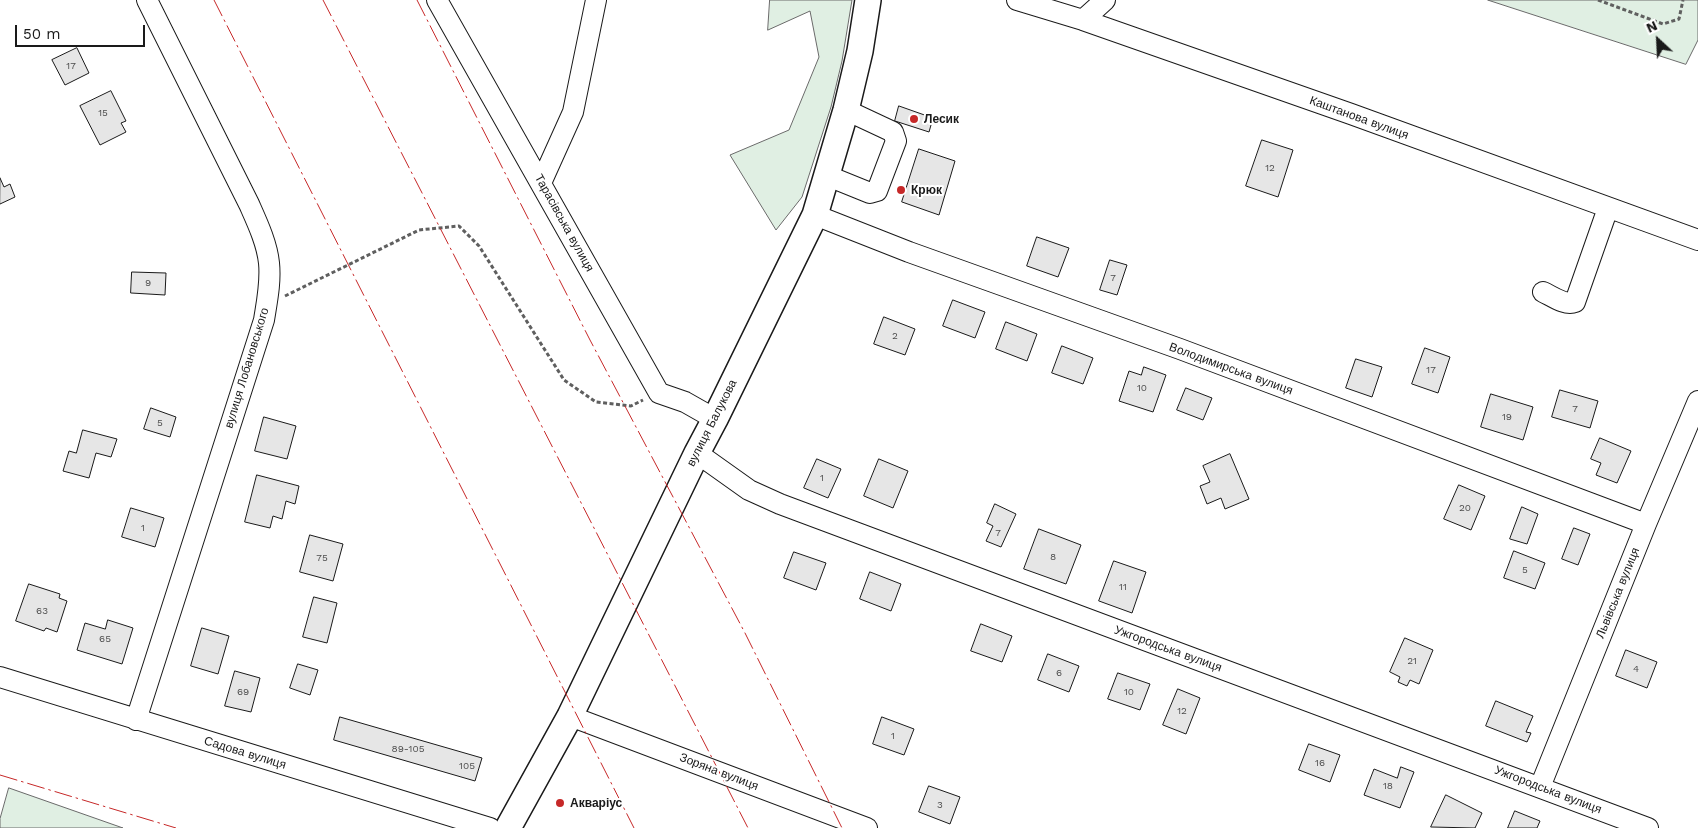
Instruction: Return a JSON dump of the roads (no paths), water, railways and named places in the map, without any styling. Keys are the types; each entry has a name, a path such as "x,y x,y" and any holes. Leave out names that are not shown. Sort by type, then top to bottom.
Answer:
{"main road":[{"name":"вулиця Балукова","path":"508,828 570,716 696,453 715,419 815,215 846,110 860,51 868,0"}],"street":[{"name":"вулиця Лобановського","path":"136,720 264,320 270,288 269,261 262,236 249,204 147,0"},
{"name":"Тарасівська вулиця","path":"437,0 658,393 685,402 715,419"},
{"path":"541,183 574,112 596,0"},
{"name":"Каштанова вулиця","path":"1017,0 1083,20 1698,240"},
{"path":"1083,20 1105,0"},
{"path":"828,176 870,193 877,191 896,141 893,132 846,110"},
{"path":"1543,292 1571,304 1575,302 1608,208"},
{"name":"Володимирська вулиця","path":"815,215 909,252 1180,349 1646,524"},
{"name":"Львівська вулиця","path":"1540,787 1698,400"},
{"name":"Ужгородська вулиця","path":"696,453 749,490 780,504 1648,828"},
{"name":"Садова вулиця","path":"0,678 490,828"},
{"name":"Зоряна вулиця","path":"570,716 867,828"}],"place":[{"name":"Лесик","path":"914,119"},
{"name":"Крюк","path":"901,190"},
{"name":"Акваріус","path":"560,803"}]}
